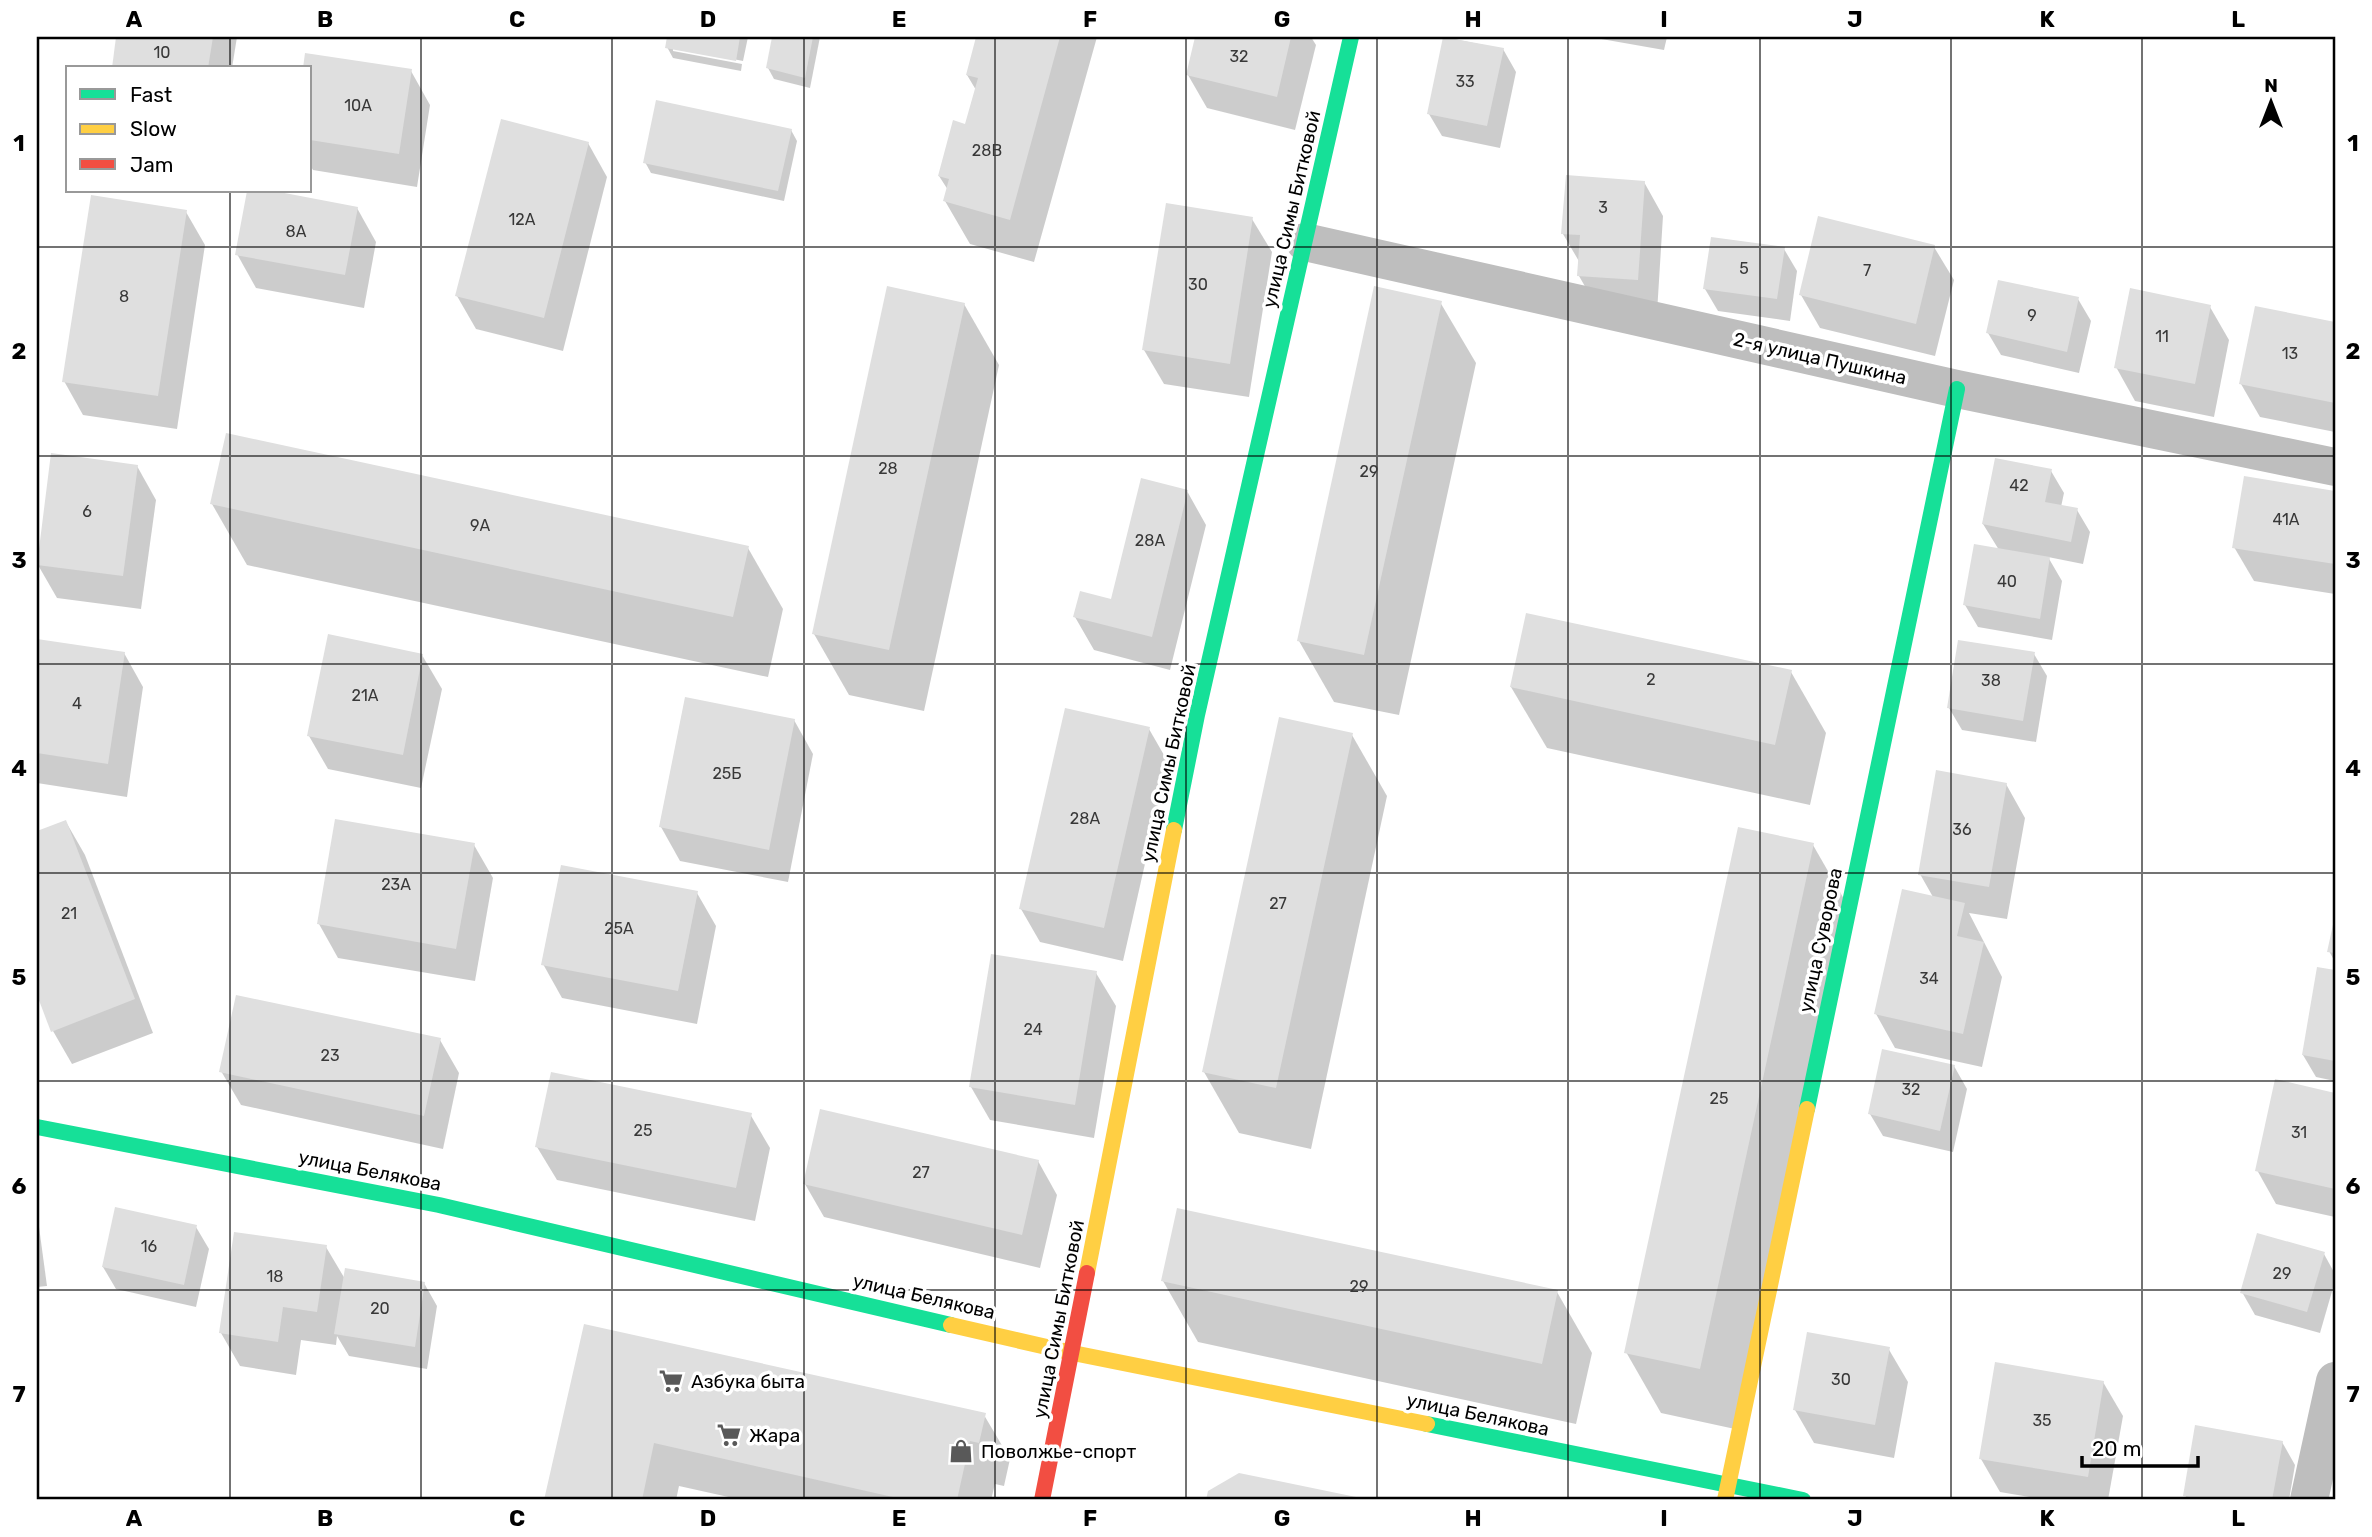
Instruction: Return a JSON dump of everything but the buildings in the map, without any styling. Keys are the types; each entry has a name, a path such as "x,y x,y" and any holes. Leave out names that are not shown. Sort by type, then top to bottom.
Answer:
{"street":[{"name":"улица Симы Битковой","path":"1041,1500 1073,1353 1197,715 1351,37"},
{"name":"2-я улица Пушкина","path":"1306,243 1956,389 2335,467"},
{"name":"улица Суворова","path":"1727,1494 1956,389"},
{"name":"улица Белякова","path":"37,1127 439,1205 1073,1353 1727,1494 1802,1500"},
{"path":"2309,1500 2335,1381"}],"traffic: fast":[{"path":"1174,830 1197,715 1351,37"},
{"path":"1807,1109 1957,389"},
{"path":"37,1127 439,1205 951,1325"},
{"path":"1427,1424 1803,1500"}],"traffic: slow":[{"path":"1087,1273 1174,830"},
{"path":"1725,1500 1807,1109"},
{"path":"951,1325 1073,1353 1427,1424"}],"traffic: jam":[{"path":"1042,1500 1087,1273"}],"place":[{"name":"Азбука быта","path":"671,1381"},
{"name":"Жара","path":"729,1435"},
{"name":"Поволжье-спорт","path":"961,1451"}]}
